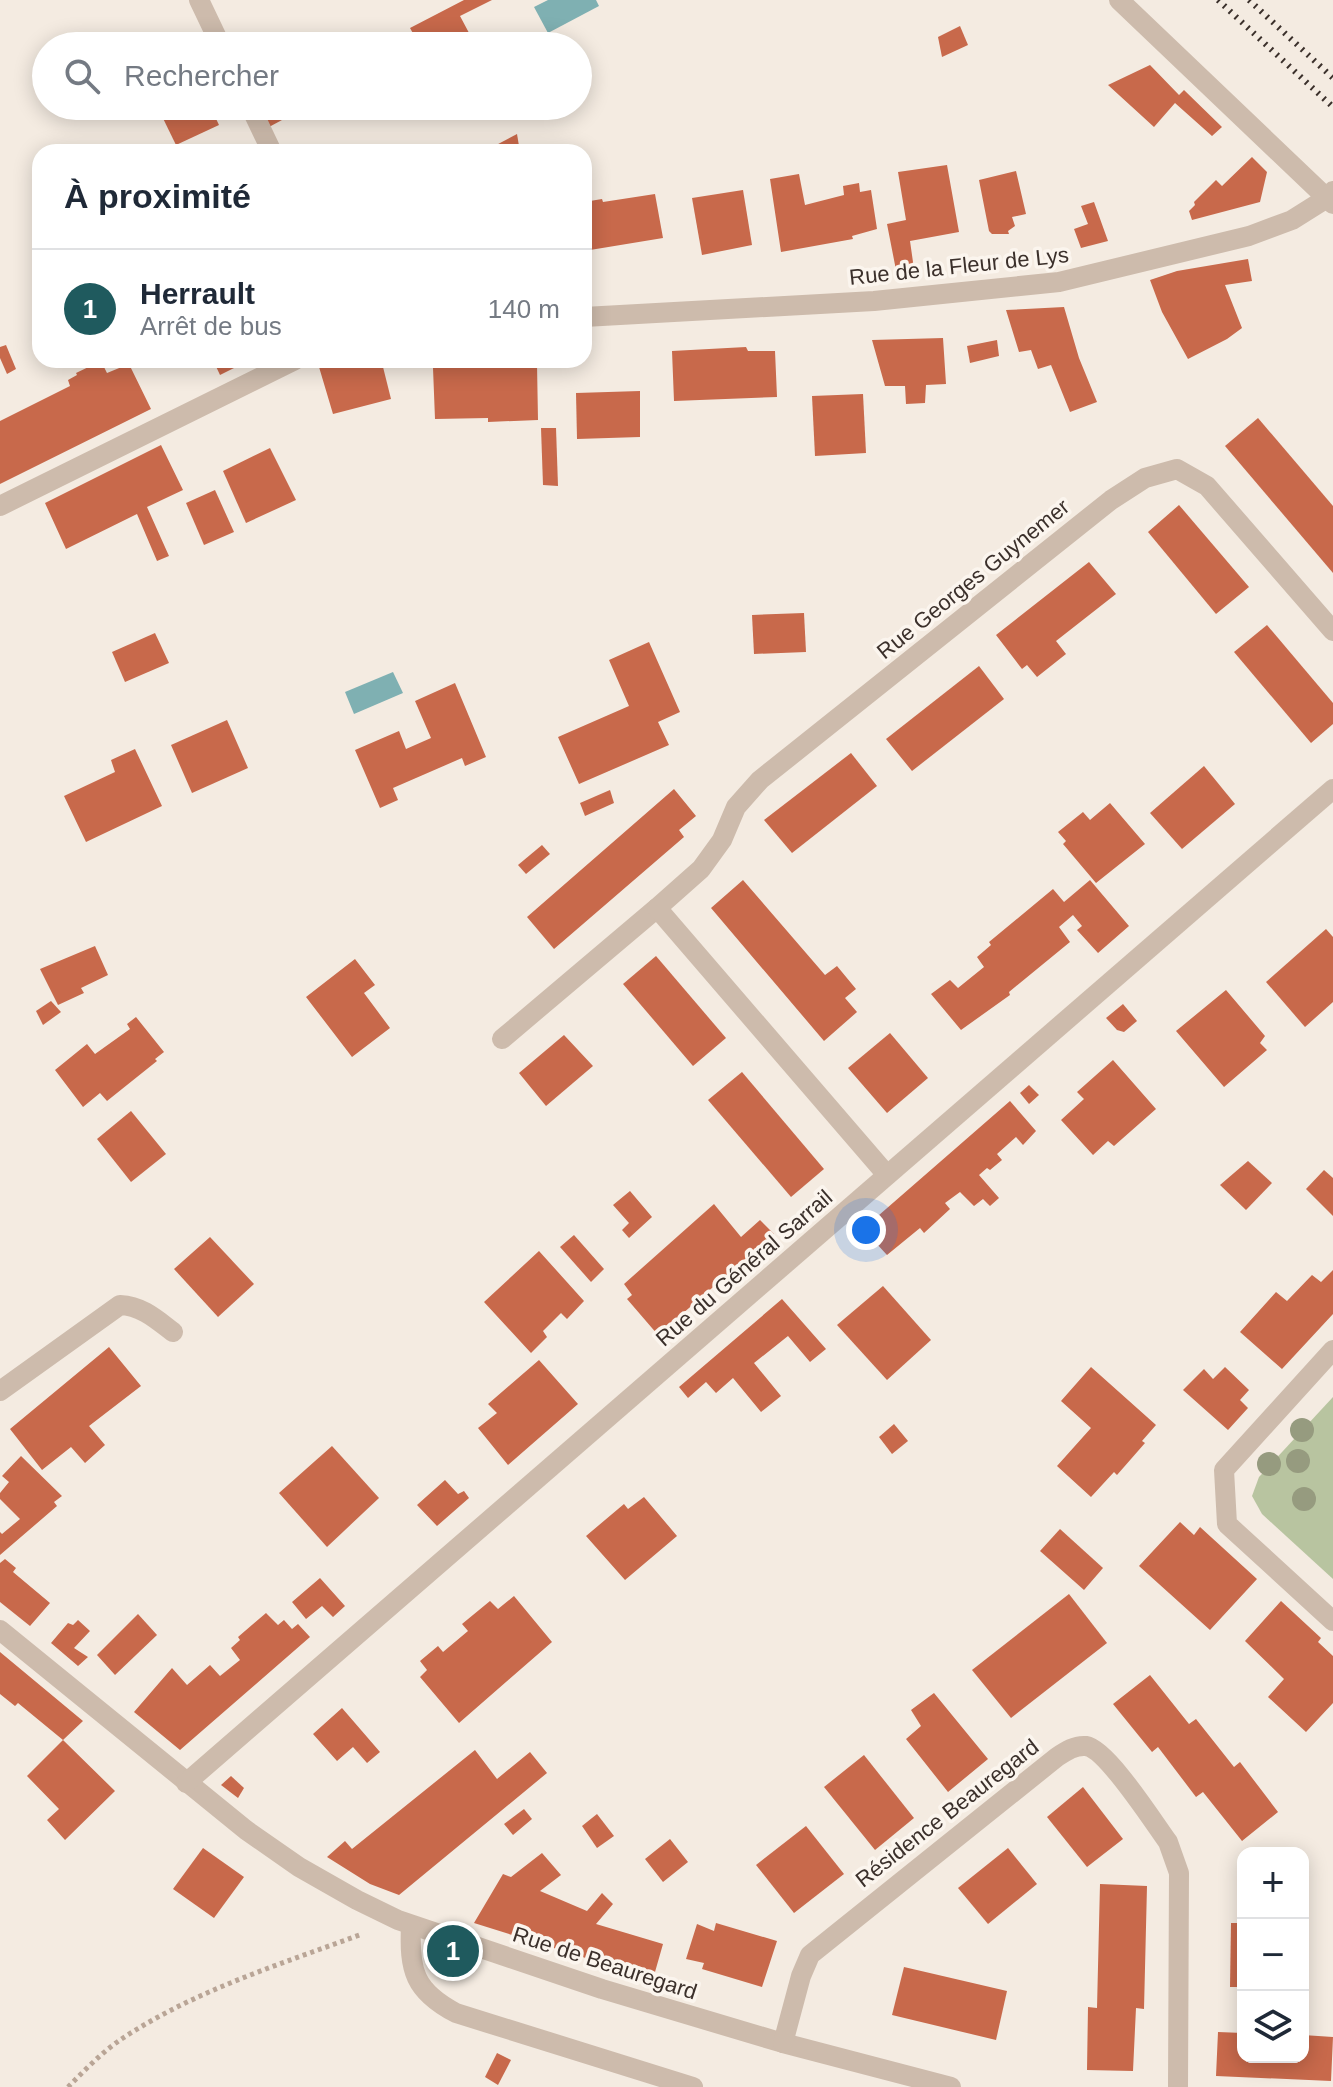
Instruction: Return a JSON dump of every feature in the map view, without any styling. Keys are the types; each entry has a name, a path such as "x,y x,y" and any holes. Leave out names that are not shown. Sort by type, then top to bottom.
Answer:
{"street":[{"path":"199,0 214,32"},
{"path":"1119,0 1331,197"},
{"path":"257,120 268,144"},
{"name":"Rue de la Fleur de Lys","path":"592,317 874,301 1059,282 1249,236 1292,220 1331,197"},
{"path":"0,506 279,368"},
{"name":"Rue Georges Guynemer","path":"502,1039 701,869 722,840 736,807 760,780 1111,500 1145,478 1177,469 1207,486 1333,631"},
{"name":"Rue du Général Sarrail","path":"186,1783 1333,789"},
{"path":"657,908 887,1175"},
{"path":"0,1391 120,1305 133,1305 147,1312 173,1332"},
{"path":"1333,1350 1224,1470 1227,1524 1333,1621"},
{"name":"Rue de Beauregard","path":"0,1630 246,1830 299,1867 404,1923 602,1989 783,2043 951,2087"},
{"name":"Résidence Beauregard","path":"783,2043 801,1976 810,1955 1057,1757 1074,1747 1088,1746 1100,1752 1109,1762 1175,1856 1179,1873 1178,2087"},
{"path":"404,1923 413,1971 423,1989 442,2006 693,2087"}],"path":[{"path":"68,2087 120,2040 165,2013 215,1989 404,1923"}],"green space":[{"path":"1333,1397 1333,1579 1262,1514 1252,1496 1259,1477"}],"water":[{"path":"548,0 596,0 599,6 550,32 534,7"},
{"path":"393,672 403,693 354,714 345,692"}],"building":[{"path":"464,0 492,0 460,16 469,32 412,32 410,28"},
{"path":"960,26 968,45 942,57 938,37"},
{"path":"1150,65 1179,95 1184,90 1222,127 1212,136 1175,103 1154,127 1108,85"},
{"path":"164,120 217,120 219,125 176,144"},
{"path":"266,120 282,120 269,127"},
{"path":"517,134 519,144 498,144"},
{"path":"1252,157 1267,172 1260,202 1192,220 1189,211 1194,202 1216,180 1222,186"},
{"path":"947,165 959,232 910,241 914,269 896,270 887,224 906,220 898,172"},
{"path":"1016,171 1026,214 1012,217 1015,226 1008,231 1009,234 992,234 979,180"},
{"path":"799,174 805,205 844,195 843,186 859,183 860,192 871,190 877,229 852,236 853,239 781,252 770,179"},
{"path":"743,190 752,245 702,255 692,198"},
{"path":"655,194 663,238 592,250 592,201 602,199 603,202"},
{"path":"1094,202 1108,241 1081,248 1074,229 1088,224 1081,206"},
{"path":"1248,259 1252,281 1225,285 1242,328 1188,359 1162,312 1150,280 1177,271"},
{"path":"1064,307 1079,358 1097,402 1070,412 1051,365 1038,369 1031,350 1019,352 1006,310"},
{"path":"943,338 946,384 926,385 925,403 906,404 905,386 885,386 872,340"},
{"path":"997,340 999,356 970,363 967,346"},
{"path":"6,345 16,369 7,374 0,358 0,347"},
{"path":"746,347 748,351 775,351 777,397 674,401 672,351"},
{"path":"86,368 104,368 107,373 131,368 151,409 0,484 0,421 70,386 68,380"},
{"path":"217,368 234,368 220,375"},
{"path":"319,368 383,368 391,399 333,414"},
{"path":"433,368 537,368 538,420 488,422 488,418 435,419"},
{"path":"640,391 640,437 577,439 576,393"},
{"path":"863,394 866,453 815,456 812,396"},
{"path":"1258,418 1333,506 1333,573 1225,446"},
{"path":"541,428 556,428 558,486 543,485"},
{"path":"161,445 183,490 147,507 169,556 157,561 137,514 66,549 45,503"},
{"path":"270,448 296,500 246,523 223,471"},
{"path":"215,490 234,532 204,545 186,503"},
{"path":"1179,505 1249,587 1216,614 1148,532"},
{"path":"1089,562 1116,594 1056,641 1066,654 1037,677 1027,665 1022,669 996,635"},
{"path":"804,613 806,652 754,654 752,615"},
{"path":"1267,625 1333,703 1333,724 1311,743 1234,652"},
{"path":"155,633 169,663 125,682 112,652"},
{"path":"649,642 680,712 658,722 669,745 579,784 558,737 629,706 609,660"},
{"path":"979,666 1004,699 912,771 886,739"},
{"path":"455,683 486,757 465,766 462,758 393,788 398,800 380,808 355,750 399,731 406,749 431,738 415,701"},
{"path":"227,720 248,768 192,793 171,745"},
{"path":"135,749 162,806 86,842 64,796 115,772 111,760"},
{"path":"851,753 877,786 792,853 764,820"},
{"path":"1204,766 1235,804 1182,849 1150,813"},
{"path":"674,789 696,816 679,830 684,837 554,949 527,917"},
{"path":"610,790 614,803 585,816 580,803"},
{"path":"1110,803 1145,844 1096,883 1063,844 1066,841 1058,832 1083,812 1090,820"},
{"path":"542,845 550,854 526,874 518,865"},
{"path":"743,880 825,975 837,966 856,989 845,998 857,1012 824,1041 711,908"},
{"path":"1090,880 1129,926 1098,953 1077,930 1082,926 1073,915 1059,927 1070,942 1009,992 1010,995 961,1030 931,994 950,980 958,988 984,967 977,957 991,945 989,942 1053,889 1064,902"},
{"path":"1326,929 1333,937 1333,1002 1305,1027 1266,982"},
{"path":"95,946 108,975 81,988 84,993 58,1005 40,969"},
{"path":"656,956 726,1038 693,1066 623,984"},
{"path":"355,959 375,985 364,993 390,1028 352,1057 306,997"},
{"path":"1226,990 1265,1036 1260,1043 1267,1050 1224,1087 1176,1031"},
{"path":"51,1001 61,1012 43,1025 36,1011"},
{"path":"1123,1004 1137,1021 1124,1032 1117,1030 1106,1018"},
{"path":"136,1017 164,1052 107,1101 100,1093 83,1107 55,1070 87,1044 95,1054 130,1029 127,1024"},
{"path":"890,1033 928,1078 887,1113 848,1068"},
{"path":"564,1035 593,1066 546,1106 519,1073"},
{"path":"1113,1060 1156,1109 1114,1146 1108,1141 1093,1155 1061,1120 1084,1099 1077,1092"},
{"path":"742,1072 824,1169 791,1197 708,1100"},
{"path":"1029,1085 1039,1095 1029,1104 1020,1093"},
{"path":"1010,1101 1036,1131 1023,1145 1016,1137 997,1154 1002,1160 979,1175 999,1198 990,1206 983,1199 974,1206 960,1192 945,1203 950,1209 924,1233 920,1228 887,1255 863,1229"},
{"path":"131,1111 166,1154 131,1182 97,1139"},
{"path":"1248,1161 1272,1183 1246,1210 1220,1185"},
{"path":"1324,1170 1333,1178 1333,1216 1306,1189"},
{"path":"630,1191 652,1217 629,1238 622,1230 629,1223 613,1205"},
{"path":"714,1204 741,1237 760,1220 774,1234 658,1335 627,1299 632,1295 624,1284"},
{"path":"574,1235 604,1269 591,1282 560,1247"},
{"path":"210,1237 254,1284 218,1317 174,1269"},
{"path":"539,1251 584,1301 567,1319 561,1313 543,1331 547,1337 531,1353 484,1302"},
{"path":"1333,1270 1333,1314 1282,1369 1240,1332 1276,1292 1287,1301 1312,1275 1321,1282"},
{"path":"883,1286 931,1340 887,1380 837,1325"},
{"path":"782,1299 826,1349 810,1362 788,1336 754,1363 781,1396 761,1412 733,1378 716,1393 706,1382 688,1398 679,1387"},
{"path":"109,1347 141,1386 89,1426 105,1445 85,1463 71,1447 42,1470 10,1429"},
{"path":"539,1360 578,1404 508,1465 478,1428 497,1413 488,1404"},
{"path":"1091,1367 1156,1425 1117,1475 1114,1472 1091,1497 1057,1466 1091,1428 1061,1401"},
{"path":"1225,1367 1249,1390 1240,1400 1248,1408 1228,1430 1183,1390 1204,1369 1213,1379"},
{"path":"894,1424 908,1441 892,1454 879,1437"},
{"path":"332,1446 379,1498 327,1547 279,1493"},
{"path":"21,1456 62,1496 54,1502 57,1506 0,1555 0,1532 2,1534 20,1519 0,1499 0,1493 9,1482 2,1476"},
{"path":"445,1480 458,1494 464,1491 469,1498 437,1526 417,1505"},
{"path":"644,1497 677,1536 625,1580 586,1536 624,1504 628,1509"},
{"path":"1180,1522 1194,1535 1200,1527 1257,1579 1210,1630 1139,1566"},
{"path":"1060,1529 1103,1568 1084,1590 1040,1551"},
{"path":"5,1559 16,1568 13,1572 50,1603 30,1626 0,1602 0,1563"},
{"path":"320,1578 345,1606 333,1617 322,1606 306,1619 292,1602"},
{"path":"1069,1594 1107,1643 1011,1718 972,1670"},
{"path":"514,1596 552,1642 459,1723 420,1677 427,1670 420,1661 438,1646 443,1652 468,1631 462,1624 490,1601 498,1609"},
{"path":"1281,1601 1321,1638 1318,1642 1333,1656 1333,1703 1306,1732 1268,1697 1284,1679 1245,1641"},
{"path":"266,1613 278,1625 284,1620 292,1629 298,1624 310,1637 180,1750 134,1712 172,1668 187,1685 210,1665 220,1676 240,1660 231,1648 240,1640 238,1637"},
{"path":"138,1614 157,1635 115,1675 97,1655"},
{"path":"78,1620 90,1631 74,1648 88,1657 78,1666 51,1643 68,1623 73,1625"},
{"path":"0,1652 83,1721 63,1740 18,1703 15,1706 0,1694"},
{"path":"1150,1675 1189,1724 1196,1719 1234,1767 1240,1762 1278,1812 1242,1841 1203,1792 1196,1797 1158,1747 1152,1752 1113,1704"},
{"path":"934,1693 988,1759 948,1792 906,1739 921,1726 911,1710"},
{"path":"342,1708 380,1752 367,1763 353,1747 337,1761 313,1734"},
{"path":"63,1740 115,1791 65,1840 47,1820 59,1809 27,1776"},
{"path":"475,1750 497,1779 530,1752 547,1773 399,1895 370,1884 327,1857 345,1841 352,1849"},
{"path":"864,1755 914,1818 875,1850 824,1787"},
{"path":"231,1776 244,1788 238,1798 221,1785"},
{"path":"1083,1787 1123,1839 1087,1867 1047,1817"},
{"path":"524,1809 532,1819 513,1835 504,1824"},
{"path":"597,1814 614,1836 597,1848 582,1826"},
{"path":"806,1826 844,1874 794,1913 756,1865"},
{"path":"670,1839 688,1862 663,1882 645,1859"},
{"path":"203,1848 244,1877 214,1918 173,1889"},
{"path":"1008,1848 1037,1884 988,1924 958,1888"},
{"path":"542,1853 561,1875 540,1891 587,1911 602,1893 613,1904 596,1924 663,1944 653,1979 474,1923 503,1874 511,1877"},
{"path":"1100,1884 1147,1886 1144,2009 1136,2008 1133,2071 1087,2070 1088,2007 1097,2008"},
{"path":"716,1923 777,1941 762,1987 702,1969 704,1963 686,1959 697,1924 714,1931"},
{"path":"1231,1923 1237,1923 1237,1987 1230,1987"},
{"path":"904,1967 1007,1991 996,2040 892,2015"},
{"path":"1218,2032 1237,2033 1237,2063 1309,2063 1309,2035 1333,2037 1331,2081 1216,2076"},
{"path":"497,2053 511,2060 498,2085 485,2077"}],"railway":[{"path":"1218,0 1333,107"},
{"path":"1249,0 1333,78"}],"place":[{"name":"Herrault","path":"453,1951"}]}
